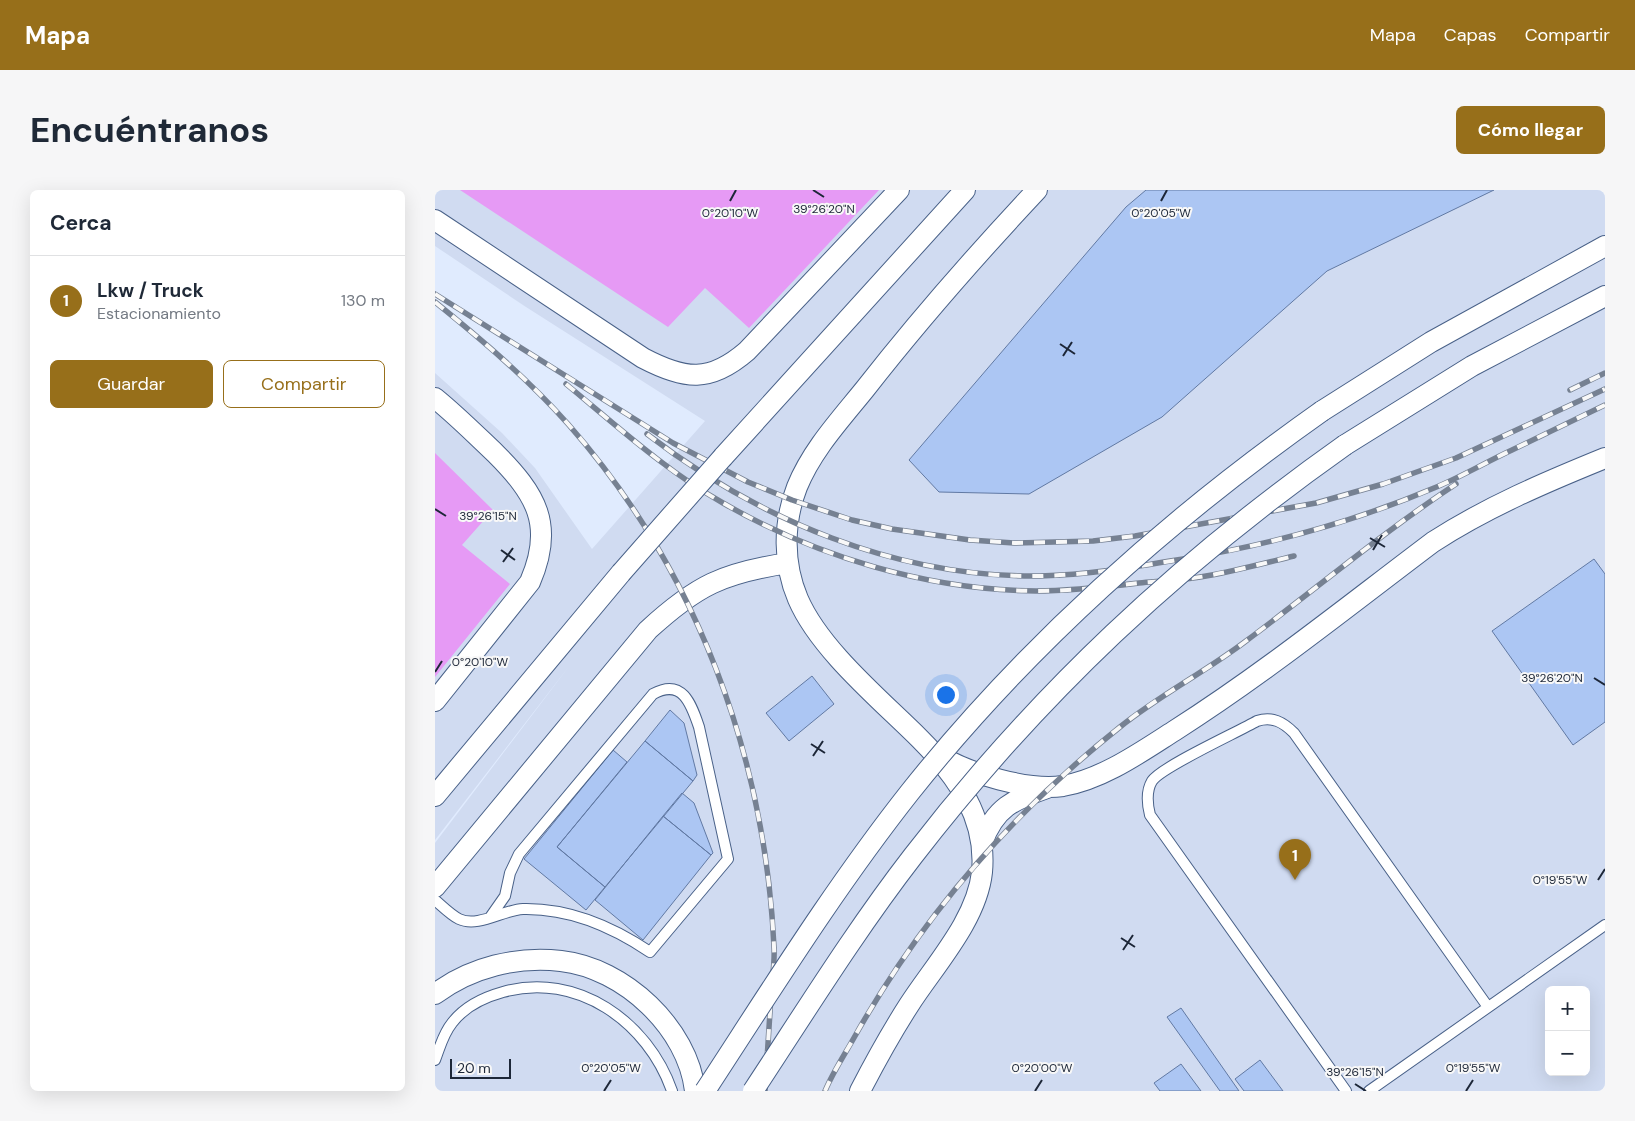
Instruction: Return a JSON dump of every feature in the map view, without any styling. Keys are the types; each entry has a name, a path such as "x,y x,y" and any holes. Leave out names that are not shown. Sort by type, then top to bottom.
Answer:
{"street":[{"path":"435,220 643,358 664,369 682,375 700,375 728,366 747,351 899,190"},
{"path":"435,796 621,573 723,457 965,190"},
{"path":"860,1091 902,1016 962,926 973,905 981,875 982,843 971,804 961,787 933,751 843,661 818,632 798,598 788,563 786,535 792,500 805,468 817,450 902,342 982,248 1037,190"},
{"path":"705,1091 869,846 911,791 979,712 1063,623 1181,517 1230,477 1322,411 1431,342 1605,246"},
{"path":"753,1091 820,989 912,857 1022,726 1105,640 1181,571 1283,490 1345,445 1472,366 1605,296"},
{"path":"435,398 489,447 528,489 537,508 541,524 542,545 530,582 435,701"},
{"path":"982,843 991,822 999,812 1016,800 1052,786 1076,783 1118,765 1198,716 1250,682 1433,542 1463,522 1499,504 1605,458"},
{"path":"435,887 648,630 675,606 705,586 728,575 788,563"},
{"path":"933,751 950,762 984,776 1052,786"},
{"path":"435,994 466,975 490,966 511,962 562,961 584,967 626,986 660,1015 675,1034 685,1054 695,1091"}],"lane":[{"path":"435,900 458,918 466,921 479,920 523,909 585,919 609,928 650,952 728,859 699,726 692,705 680,692 667,688 653,694 519,854 510,873 505,896 491,916"},
{"path":"1346,1091 1150,814 1147,804 1149,787 1161,772 1257,721 1265,719 1277,720 1286,725 1294,733 1488,1007"},
{"path":"1369,1091 1605,924"},
{"path":"435,1060 444,1034 453,1021 480,1000 517,988 541,986 561,988 601,1004 634,1027 656,1056 672,1091"}],"shaded area":[{"path":"435,190 1605,190 1605,1091 435,1091 435,843 570,665 435,840 435,373 502,433 535,468 592,549 705,421 526,307 435,246"},
{"path":"460,190 879,190 749,328 705,288 668,327"},
{"path":"435,453 493,510 462,545 510,584 435,677"}],"building":[{"path":"1146,190 1494,190 1327,271 1162,417 1029,494 939,492 909,460 1126,207"},
{"path":"1594,559 1605,574 1605,722 1573,745 1492,631"},
{"path":"812,676 834,704 789,741 766,713"},
{"path":"670,710 684,723 697,775 693,781 645,741"},
{"path":"645,741 693,781 605,887 557,847"},
{"path":"613,750 627,762 557,847 605,887 586,910 524,859"},
{"path":"682,793 694,803 713,853 711,855 663,816"},
{"path":"663,816 711,855 643,940 595,900"},
{"path":"1181,1008 1239,1091 1220,1091 1167,1017"},
{"path":"1260,1060 1283,1091 1244,1091 1235,1079"},
{"path":"1181,1064 1201,1091 1160,1091 1154,1083"}],"railway":[{"path":"435,294 673,443 748,482 792,500 852,520 892,529 970,540 1014,543 1093,541 1135,536 1316,503 1383,484 1456,458 1605,389"},
{"path":"435,302 487,345 537,391 568,424 613,480 653,540 687,603 716,668 739,735 756,805 768,875 774,953 765,1091"},
{"path":"1570,390 1605,373"},
{"path":"566,384 662,462 723,503 796,539 874,567 914,577 995,589 1062,590 1198,577 1294,556"},
{"path":"647,434 690,465 736,493 783,517 832,538 882,555 934,567 987,574 1040,576 1111,570 1215,553 1247,547 1342,522 1444,484 1605,405"},
{"path":"825,1091 839,1063 881,992 940,908 1007,831 1043,794 1135,715 1230,652 1376,541 1456,484"}],"place":[{"name":"Lkw / Truck","path":"1295,880"}]}
